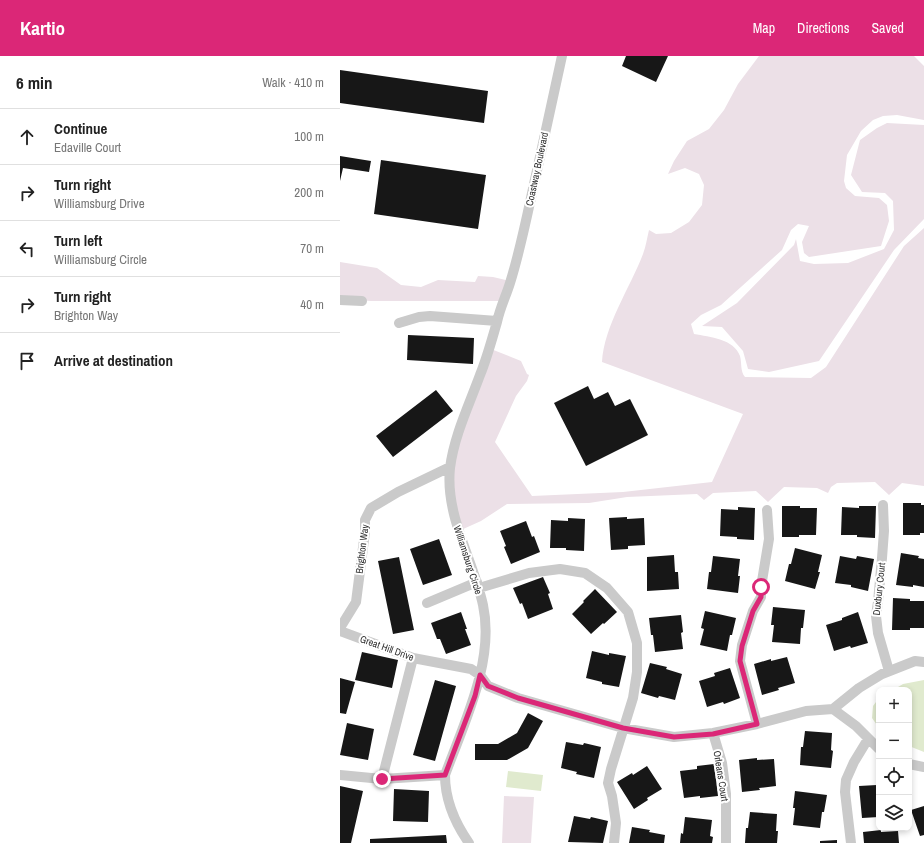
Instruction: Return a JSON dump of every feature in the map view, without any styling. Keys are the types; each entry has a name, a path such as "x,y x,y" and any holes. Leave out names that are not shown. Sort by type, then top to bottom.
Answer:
{"street":[{"name":"Coastway Boulevard","path":"511,282 528,213 562,56"},
{"name":"Williamsburg Circle","path":"469,843 457,823 450,804 445,784 445,775 475,696 480,675 486,632 483,607 478,585 459,532 450,494 450,467 458,437 511,282"},
{"path":"340,300 362,301"},
{"path":"399,323 419,317 430,316 497,321"},
{"name":"Brighton Way","path":"340,629 356,602 365,532 365,520 371,508 398,492 450,467"},
{"name":"Duxbury Court","path":"883,505 884,531 876,616 878,633 889,671"},
{"path":"757,724 740,661 742,646 753,611 761,597 761,587 769,539 767,510"},
{"path":"427,603 478,585 529,573 560,569 585,573 607,588 628,612 637,643 637,672 632,698 608,783 612,796 616,823 614,843"},
{"name":"Great Hill Drive","path":"340,629 413,658 471,669 480,675"},
{"path":"382,779 413,658"},
{"path":"480,675 488,686 518,698 623,728 674,737 713,734 806,711 833,709 859,688 889,671 915,661 924,662"},
{"path":"833,709 856,726 876,747"},
{"name":"Orleans Court","path":"713,734 722,763 726,794 726,843"},
{"path":"851,843 845,792 846,780 854,762 868,740"},
{"path":"912,765 924,767"},
{"path":"340,776 382,779 445,775"}],"shaded area":[{"path":"759,56 914,56 924,66 924,120 897,115 883,116 873,120 861,131 847,155 844,181 846,188 855,196 879,198 887,205 889,221 881,246 809,257 804,253 802,242 809,226 798,224 791,230 782,250 721,305 701,315 691,324 694,334 721,340 733,346 740,356 743,375 745,377 811,378 826,367 904,246 924,228 924,486 902,483 889,495 875,482 837,483 831,487 828,493 817,488 784,487 768,502 756,491 713,493 704,500 697,494 627,497 589,503 507,504 481,521 461,530 450,474 453,461 491,349 521,361 527,374 529,375 527,381 516,396 495,442 532,496 623,492 712,482 743,414 602,362 607,335 618,307 638,267 646,245 649,230 656,234 671,233 689,222 702,205 704,185 699,174 685,168 668,174 674,161 687,141 709,129 724,110 738,84"},
{"path":"887,123 924,125 924,219 894,250 819,361 769,372 748,369 743,351 722,327 702,326 737,303 794,245 796,239 800,261 814,264 848,263 884,249 894,230 893,201 885,193 862,192 851,175 860,140"},
{"path":"340,262 377,268 401,285 421,287 438,280 475,282 478,276 493,277 510,281 505,301 371,301 340,299"},
{"path":"924,680 924,752 912,747 912,687 898,687 903,684"},
{"path":"876,702 876,724 872,718 873,706"},
{"path":"508,771 543,775 541,791 506,787"},
{"path":"504,796 534,797 531,843 502,843"}],"building":[{"path":"626,56 668,56 656,82 622,66"},
{"path":"340,70 488,91 484,123 340,103"},
{"path":"340,156 371,161 369,172 343,168 340,181"},
{"path":"381,160 486,175 478,229 374,214"},
{"path":"408,335 474,338 473,364 407,360"},
{"path":"588,386 594,399 608,392 615,406 630,399 648,435 586,466 554,403"},
{"path":"436,390 453,411 393,457 376,436"},
{"path":"903,503 921,503 921,505 924,505 924,533 920,533 920,535 903,535"},
{"path":"782,506 817,508 816,535 782,537"},
{"path":"859,506 876,506 875,538 857,537 857,535 841,535 842,507 859,508"},
{"path":"738,507 755,508 754,540 720,536 721,509 738,510"},
{"path":"627,517 627,519 644,518 645,545 628,546 628,549 611,550 609,518"},
{"path":"568,518 585,519 584,551 566,550 566,548 550,548 551,520 568,521"},
{"path":"526,521 540,552 511,564 504,547 506,546 500,531"},
{"path":"439,539 452,575 423,585 410,549"},
{"path":"795,548 822,555 818,572 820,572 815,589 785,581"},
{"path":"901,553 919,556 918,558 924,559 924,587 913,585 913,587 896,585"},
{"path":"674,555 675,572 678,572 679,589 647,591 647,557"},
{"path":"713,556 740,559 738,593 707,589"},
{"path":"840,556 856,559 857,556 874,559 868,591 851,587 851,585 835,583"},
{"path":"399,557 414,630 393,634 378,561"},
{"path":"543,577 550,593 548,594 553,609 528,619 522,603 520,604 513,588"},
{"path":"595,589 617,612 591,634 572,614"},
{"path":"893,598 910,599 910,601 924,601 924,628 892,630"},
{"path":"773,607 805,610 803,628 801,628 800,644 772,642 774,625 771,625"},
{"path":"705,611 736,618 732,635 730,635 727,651 700,645 704,629 701,628"},
{"path":"461,612 471,645 446,654 440,639 437,639 431,623"},
{"path":"858,612 868,643 851,648 850,646 834,651 826,625 842,620 842,618"},
{"path":"681,615 683,649 655,652 649,618"},
{"path":"592,651 609,655 609,653 626,656 619,687 602,684 602,682 586,678"},
{"path":"362,652 398,660 392,688 355,680"},
{"path":"787,657 795,683 762,695 754,664 771,659 771,661"},
{"path":"650,663 667,667 666,669 682,674 675,700 659,696 658,698 641,693"},
{"path":"730,668 740,698 724,704 723,702 707,707 699,681 715,676 714,673"},
{"path":"340,678 355,682 346,714 340,713"},
{"path":"435,680 456,686 435,761 413,755"},
{"path":"528,713 543,721 528,748 507,760 475,760 475,744 498,744 517,733"},
{"path":"347,723 374,729 368,760 340,755"},
{"path":"805,731 832,733 831,750 833,751 831,768 800,765 801,747 803,747"},
{"path":"566,742 583,745 584,743 601,747 594,778 576,774 577,772 561,768"},
{"path":"757,758 757,760 774,759 776,786 742,792 739,760"},
{"path":"714,764 718,796 684,798 680,771 697,769 697,766"},
{"path":"647,766 662,789 647,798 648,800 634,809 617,782 632,773 633,775"},
{"path":"876,785 876,817 862,818 859,786"},
{"path":"340,786 363,791 351,843 340,843"},
{"path":"394,789 429,791 428,822 393,821"},
{"path":"795,791 827,795 824,812 822,812 820,828 793,825"},
{"path":"924,806 924,835 920,836 912,810"},
{"path":"750,812 777,814 777,843 745,843 746,828 748,828"},
{"path":"574,816 590,819 591,817 608,821 603,843 568,842"},
{"path":"685,817 712,820 710,836 713,837 712,843 680,843 681,833 683,834"},
{"path":"632,827 650,830 649,832 665,835 664,843 629,843"},
{"path":"898,831 899,843 864,843 863,832"},
{"path":"446,835 447,843 370,843 370,839"},
{"path":"837,840 837,843 820,843 820,841"}],"route":[{"path":"382,779 445,775 475,696 480,675 488,686 518,698 623,728 674,737 713,734 757,724 740,661 742,646 753,611 761,597 761,587"}]}
